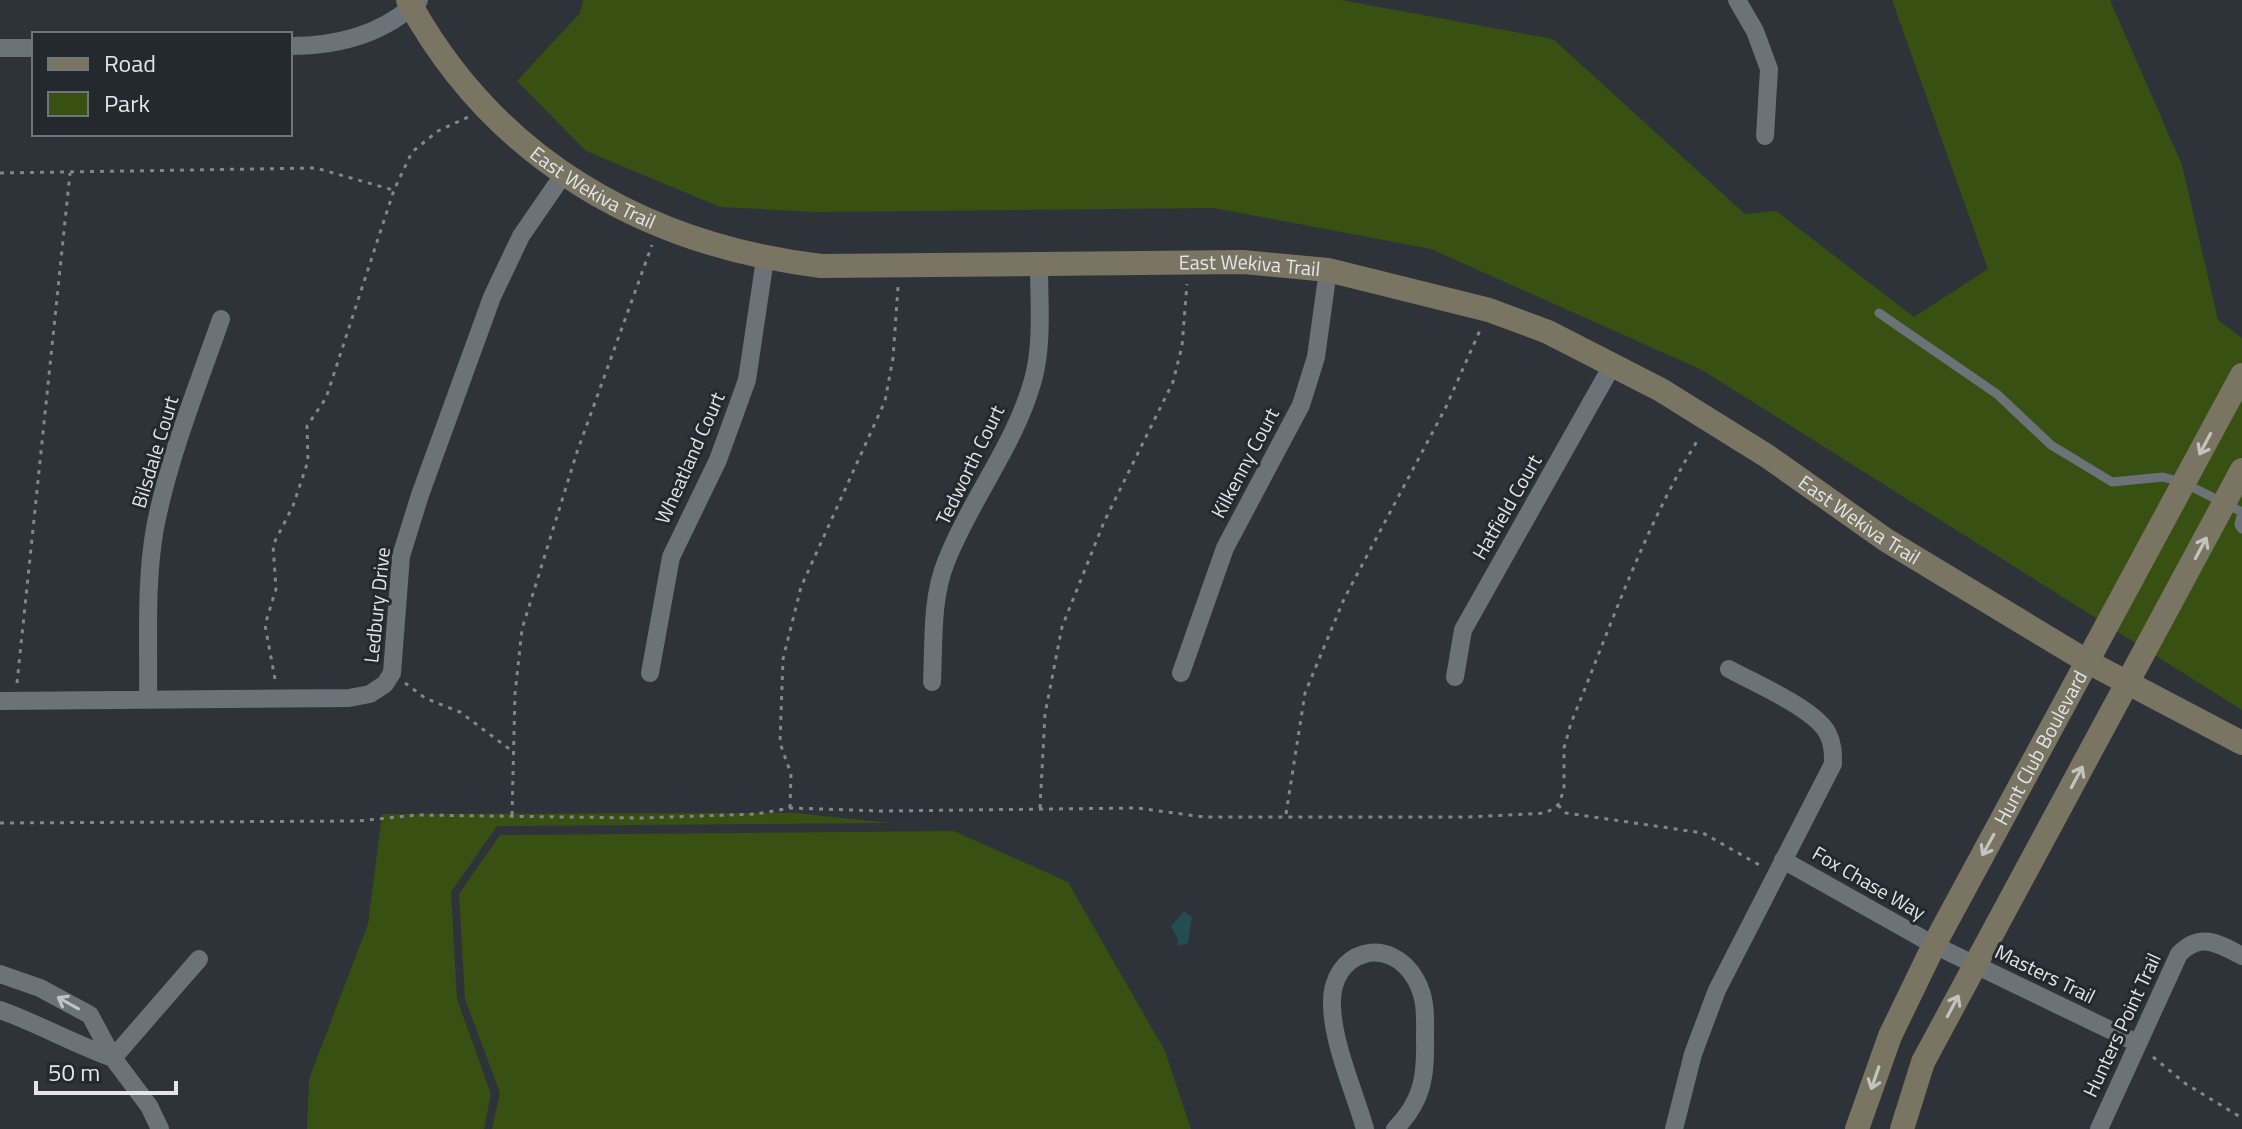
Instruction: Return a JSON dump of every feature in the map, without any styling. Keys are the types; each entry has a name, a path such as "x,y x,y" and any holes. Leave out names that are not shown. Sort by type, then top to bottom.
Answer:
{"street":[{"path":"1737,0 1755,31 1769,69 1765,136"},
{"path":"292,46 335,44 361,36 413,2"},
{"name":"East Wekiva Trail","path":"413,2 486,109 563,175 658,227 765,259 821,266 900,267 1189,261 1328,270 1489,310 1548,332 1613,364 1710,420 1886,540 2088,662 2242,743"},
{"path":"0,48 32,48"},
{"name":"Ledbury Drive","path":"7,701 349,698 370,694 385,684 392,673 401,556 420,495 492,297 521,236 563,175"},
{"name":"Wheatland Court","path":"650,673 671,557 718,460 747,380 765,259"},
{"name":"Tedworth Court","path":"932,682 938,593 945,563 1004,448 1034,379 1039,341 1039,265"},
{"name":"Kilkenny Court","path":"1181,673 1225,548 1301,405 1316,357 1328,270"},
{"name":"Bilsdale Court","path":"148,699 150,582 155,531 168,473 221,319"},
{"name":"Hatfield Court","path":"1455,677 1463,630 1613,364"},
{"name":"Hunt Club Boulevard","path":"1857,1129 1890,1036 1934,945 2242,375"},
{"path":"1902,1129 1923,1062 2128,684 2235,509 2242,470"},
{"path":"1674,1129 1693,1054 1717,990 1825,786 1833,764 1833,745 1827,731 1816,719 1729,669"},
{"name":"Fox Chase Way","path":"1780,867 1934,945"},
{"name":"Hunters Point Trail","path":"2099,1129 2179,954 2191,942 2212,940 2242,956"},
{"name":"Masters Trail","path":"1934,945 2137,1043"},
{"path":"1365,1129 1334,1022 1332,992 1342,966 1375,952 1390,957 1410,970 1418,983 1426,1015 1424,1084 1413,1109 1395,1129"},
{"path":"113,1058 199,959"},
{"path":"0,974 40,988 90,1015 113,1058 149,1106 160,1129"},
{"path":"0,1010 26,1019 64,1041 113,1058"}],"lane":[{"path":"1879,313 1997,394 2051,445 2112,482 2163,477 2184,483 2235,509 2242,529"}],"path":[{"path":"278,698 265,625 276,589 273,545 293,506 308,461 307,426 326,398 394,190 412,152 438,131 486,109"},
{"path":"0,173 316,168 394,190"},
{"path":"7,701 70,173"},
{"path":"512,815 512,751 522,629 577,452 658,227"},
{"path":"1040,808 1045,714 1062,627 1104,522 1173,382 1182,346 1189,261"},
{"path":"790,808 791,774 780,743 783,659 801,587 831,514 885,401 893,358 900,267"},
{"path":"1286,816 1305,693 1344,599 1446,407 1489,310"},
{"path":"0,823 358,821 417,815 641,818 756,814 790,808 1137,808 1204,817 1469,817 1546,813 1558,805 1564,790 1564,748 1571,723 1658,511 1710,420"},
{"path":"392,673 425,698 460,712 512,751"},
{"path":"1558,805 1566,813 1703,833 1780,867"},
{"path":"2137,1043 2186,1084 2242,1118"}],"green space":[{"path":"583,0 1341,0 1553,39 1745,214 1776,211 1914,317 1988,269 1892,0 2110,0 2182,165 2218,320 2242,338 2242,710 1702,370 1431,249 1214,208 818,212 720,207 586,151 517,81 580,13"},
{"path":"795,813 890,823 497,826 451,892 457,999 491,1094 484,1129 307,1129 309,1079 368,924 382,814"},
{"path":"954,831 1068,882 1165,1051 1191,1129 492,1129 500,1093 465,999 459,894 500,835"}],"water":[{"path":"1184,911 1192,917 1188,943 1177,946 1178,940 1171,926"}]}
